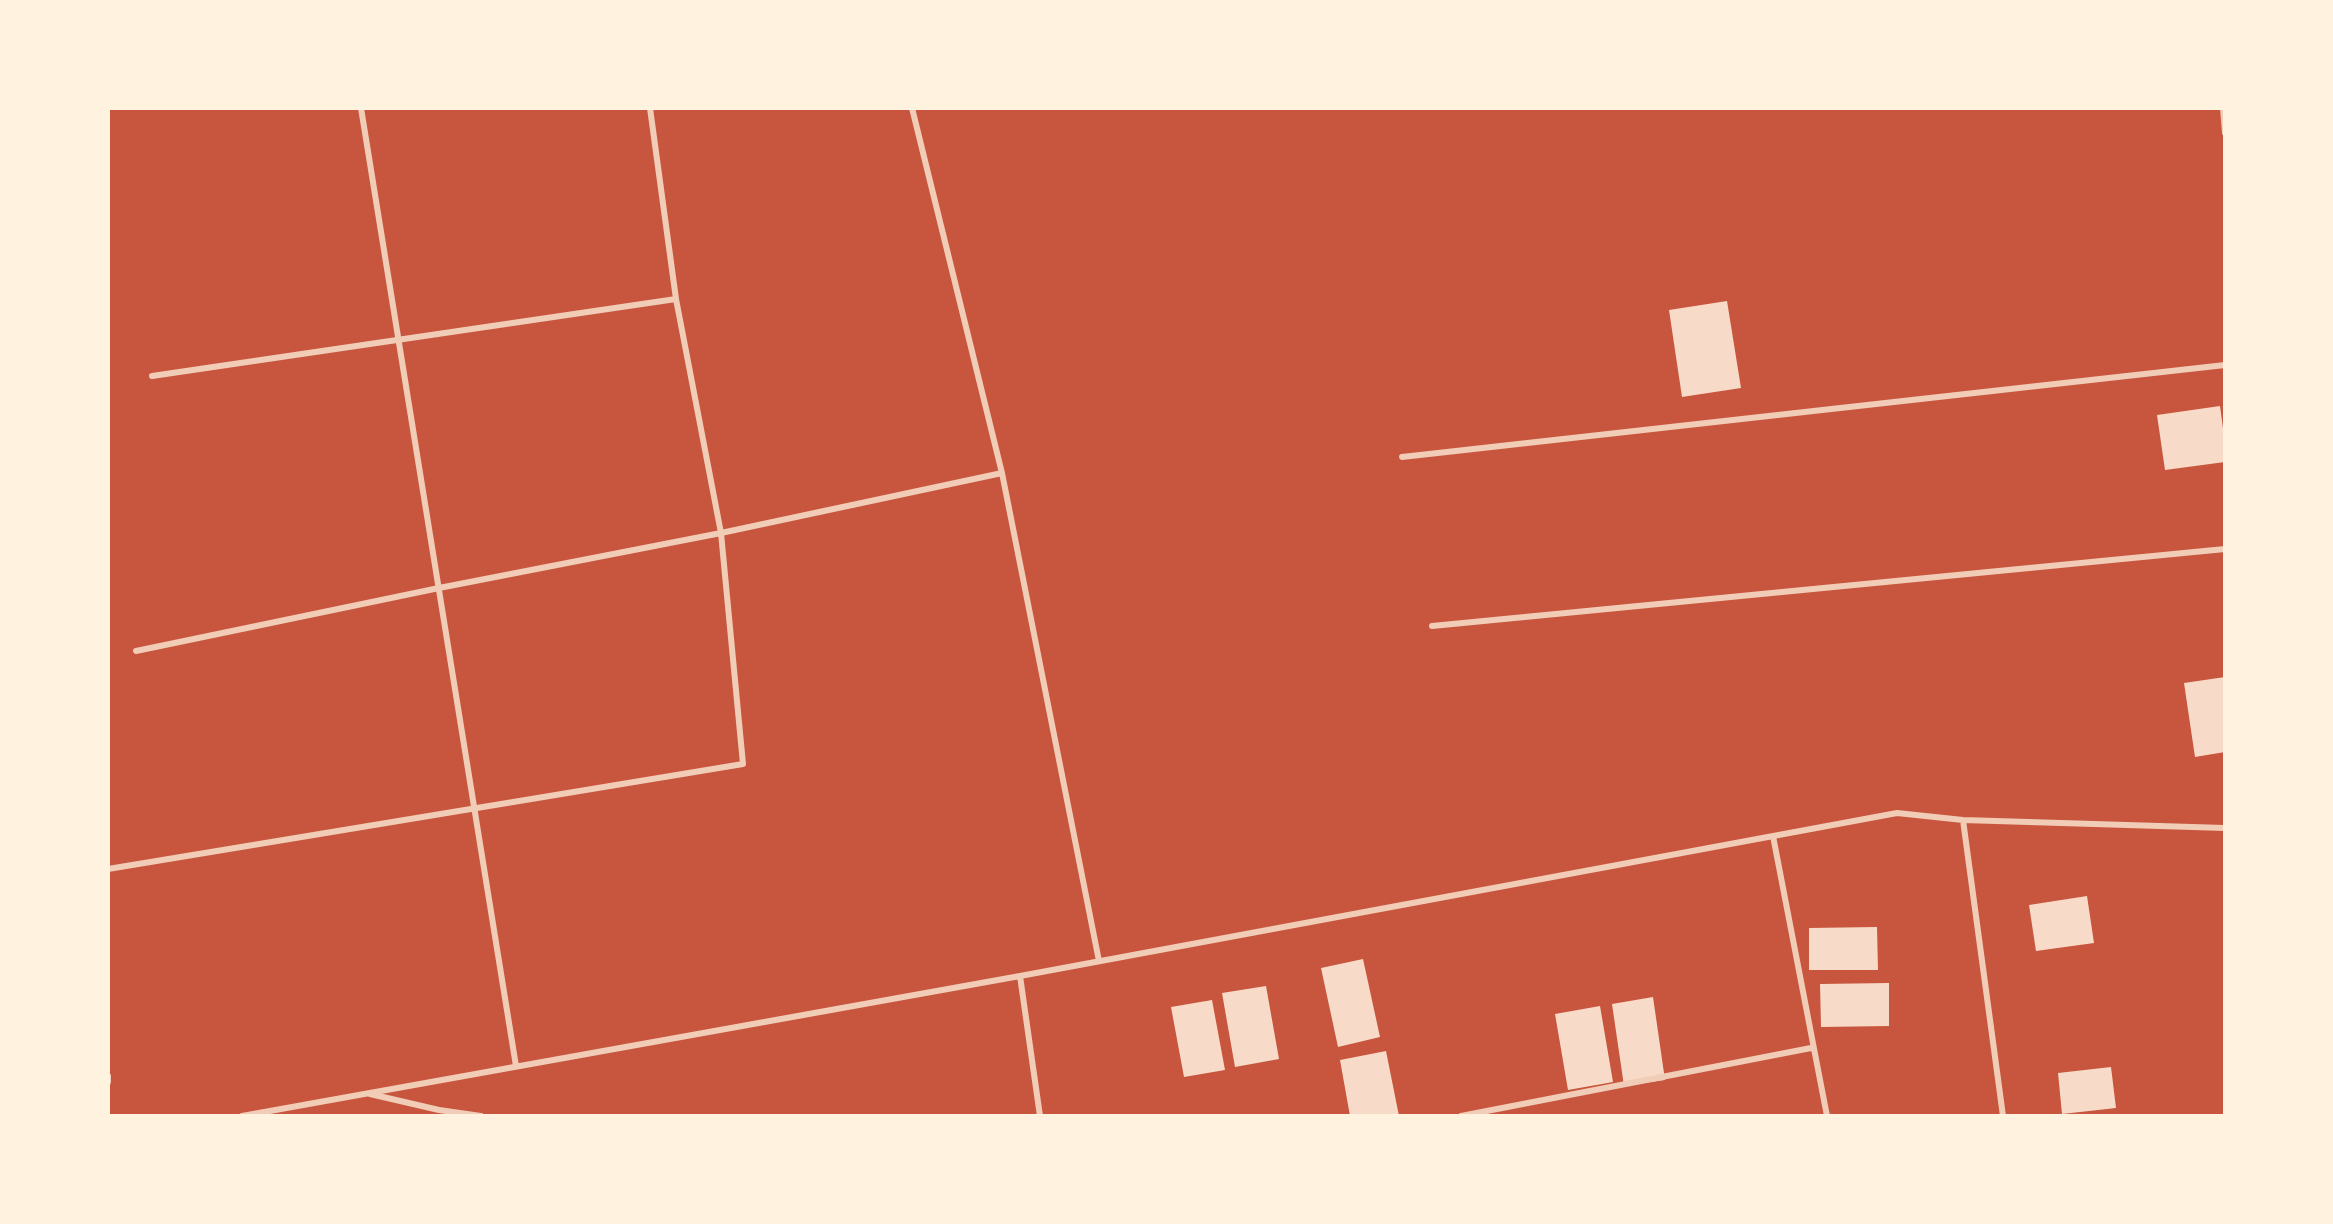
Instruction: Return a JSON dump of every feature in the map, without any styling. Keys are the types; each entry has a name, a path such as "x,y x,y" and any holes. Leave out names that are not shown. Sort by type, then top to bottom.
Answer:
{"street":[{"path":"361,108 516,1066"},
{"path":"108,870 743,764 721,533 676,299 650,108"},
{"path":"912,108 1002,473 1099,961"},
{"path":"2223,108 2225,133"},
{"path":"152,376 676,299"},
{"path":"1402,457 2225,365"},
{"path":"136,651 439,588 721,533 1002,473"},
{"path":"1432,626 2225,549"},
{"path":"242,1116 1020,976 1897,813 1964,820 2225,828"},
{"path":"1964,820 2003,1116"},
{"path":"1773,836 1827,1116"},
{"path":"1020,976 1040,1116"},
{"path":"1461,1116 1811,1048"},
{"path":"108,1076 108,1082"},
{"path":"366,1094 439,1113 481,1116"}],"building":[{"path":"1727,301 1741,388 1682,397 1669,310"},
{"path":"2220,406 2225,462 2165,470 2157,415"},
{"path":"2225,677 2225,752 2195,757 2184,683"},
{"path":"2087,896 2094,943 2036,951 2029,905"},
{"path":"1877,927 1878,970 1809,970 1809,928"},
{"path":"1363,959 1380,1037 1338,1047 1321,968"},
{"path":"1889,983 1889,1026 1821,1027 1820,984"},
{"path":"1266,986 1279,1059 1235,1067 1222,993"},
{"path":"1653,997 1665,1080 1624,1086 1612,1004"},
{"path":"1212,1000 1225,1070 1184,1077 1171,1007"},
{"path":"1600,1006 1613,1082 1568,1090 1555,1014"},
{"path":"1386,1051 1399,1116 1350,1116 1340,1060"},
{"path":"2111,1067 2116,1108 2062,1114 2058,1073"}]}
